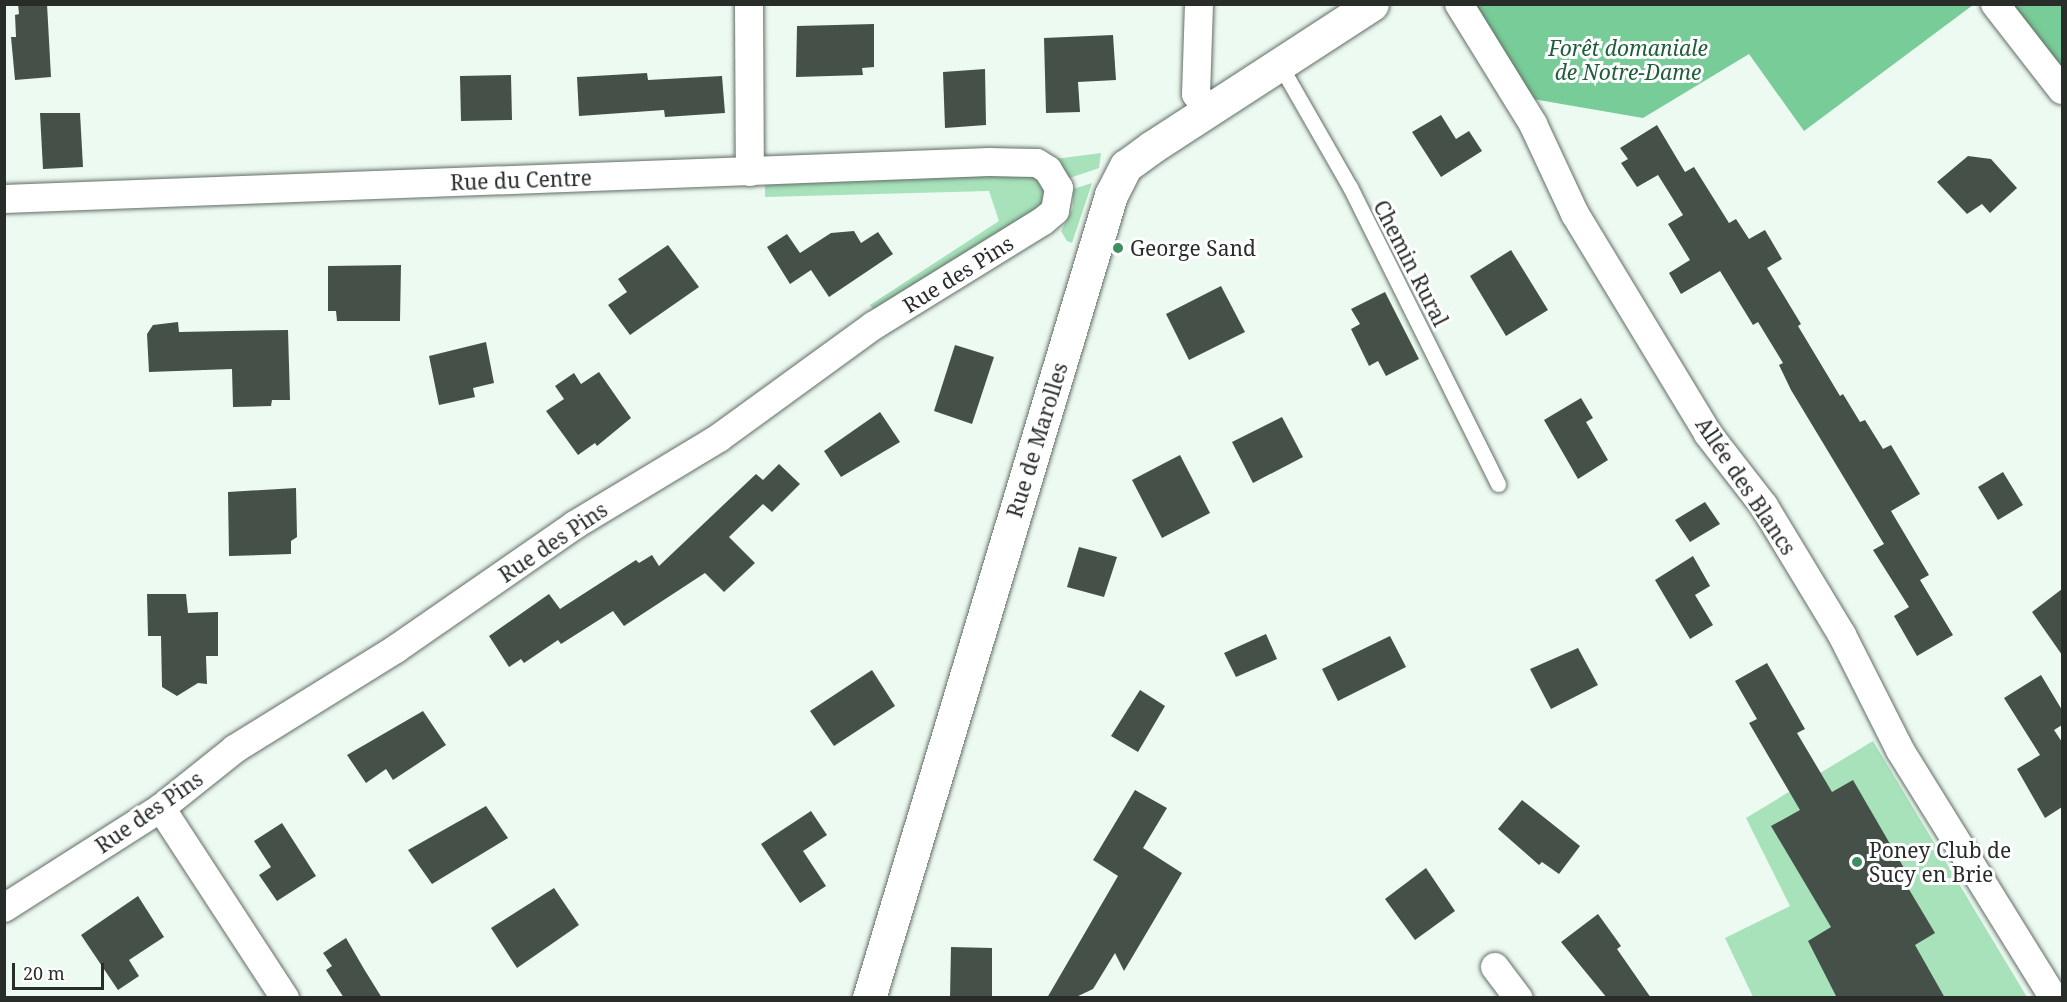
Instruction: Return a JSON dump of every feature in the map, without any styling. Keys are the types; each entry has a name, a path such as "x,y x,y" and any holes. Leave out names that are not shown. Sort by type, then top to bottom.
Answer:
{"street":[{"path":"749,4 750,172"},
{"path":"1199,4 1197,94 1209,111"},
{"name":"Rue de Marolles","path":"869,998 1111,195 1126,166 1372,4"},
{"name":"Allée des Blancs","path":"1459,4 1533,124 1581,224 1708,434 1764,506 1842,635 1900,750 2054,998"},
{"path":"1995,4 2062,90"},
{"name":"Rue du Centre","path":"4,199 1037,163"},
{"name":"Rue des Pins","path":"4,908 161,808 235,749 396,649 575,525 719,438 873,326 1043,221 1055,211 1059,188 1048,170 1037,163"},
{"path":"161,808 285,998"},
{"path":"1495,968 1518,998"}],"lane":[{"name":"Chemin Rural","path":"1280,64 1350,187 1498,484"}],"green space":[{"name":"Forêt domaniale de Notre-Dame","path":"1459,5 1973,5 1804,131 1749,54 1643,118 1515,96"},
{"path":"1995,5 2062,5 2062,90"},
{"path":"1101,153 1099,168 1067,179 1055,159"},
{"path":"1031,170 1047,194 1043,207 876,313 870,305 999,221 989,191 765,197 765,185"},
{"path":"1092,183 1072,243 1067,241 1061,231 1073,208 1073,189"},
{"name":"Poney Club de Sucy en Brie","path":"1873,741 2027,997 1753,997 1725,938 1790,906 1746,818"}],"building":[{"path":"18,4 47,4 51,77 15,80 11,37 16,37 15,15 19,14"},
{"path":"874,24 874,67 862,68 863,75 796,77 797,26"},
{"path":"1113,35 1116,80 1078,82 1080,112 1046,113 1044,38"},
{"path":"985,69 986,125 945,128 943,72"},
{"path":"647,73 648,80 722,76 725,113 665,117 664,110 579,116 577,77"},
{"path":"511,75 512,120 461,121 460,76"},
{"path":"40,113 80,113 83,167 43,169"},
{"path":"1441,115 1456,139 1469,131 1482,151 1441,177 1412,132"},
{"path":"1657,125 1685,172 1694,167 1729,223 1736,219 1749,239 1765,230 1782,259 1767,268 1801,324 1798,326 1840,396 1843,394 1860,422 1865,420 1883,449 1891,445 1920,494 1891,511 1929,575 1920,580 1953,635 1917,656 1894,616 1909,607 1873,550 1884,544 1791,390 1779,365 1783,363 1758,322 1753,325 1720,271 1681,294 1669,273 1690,260 1668,224 1683,215 1658,175 1637,187 1621,163 1628,159 1620,148"},
{"path":"1968,156 1991,159 2017,188 1990,213 1982,204 1967,214 1937,182"},
{"path":"854,231 861,243 878,232 893,254 829,297 811,270 790,284 767,247 787,234 800,253 831,233"},
{"path":"668,245 699,287 630,335 608,305 627,292 618,279"},
{"path":"1511,250 1548,310 1506,336 1470,276"},
{"path":"401,265 400,321 337,321 336,311 328,311 328,266"},
{"path":"1221,286 1245,332 1189,360 1166,314"},
{"path":"1385,292 1419,359 1386,376 1378,361 1369,366 1351,329 1360,324 1351,309"},
{"path":"178,322 179,332 288,330 290,400 272,400 271,406 233,407 232,369 149,372 147,334 153,325"},
{"path":"486,342 494,383 473,388 475,397 439,405 429,356"},
{"path":"955,345 994,357 972,424 934,411"},
{"path":"599,372 631,418 597,446 595,443 578,455 546,411 564,399 555,386 574,373 581,384"},
{"path":"1581,398 1593,418 1586,422 1608,460 1578,479 1544,420"},
{"path":"880,412 900,442 841,477 824,451"},
{"path":"1282,417 1303,457 1253,483 1232,442"},
{"path":"1180,455 1210,513 1162,538 1132,480"},
{"path":"779,464 800,484 772,512 763,504 729,537 755,563 724,592 705,573 624,626 613,611 561,644 558,640 524,663 521,659 509,667 489,636 549,594 560,609 636,560 639,563 652,555 659,566 756,474 763,480"},
{"path":"2003,472 2023,505 1998,520 1978,487"},
{"path":"296,488 297,537 291,541 291,554 229,556 228,492"},
{"path":"1705,502 1720,524 1690,542 1675,520"},
{"path":"1079,547 1117,557 1104,597 1067,587"},
{"path":"1693,556 1710,586 1695,595 1713,625 1690,639 1655,580"},
{"path":"2062,589 2062,655 2032,612"},
{"path":"147,594 186,594 188,613 218,612 218,656 206,656 207,684 198,683 177,696 162,687 161,636 148,636"},
{"path":"1266,634 1277,659 1236,677 1224,653"},
{"path":"1390,636 1406,667 1338,701 1322,669"},
{"path":"1578,648 1598,685 1551,709 1530,669"},
{"path":"1767,663 1805,729 1797,733 1832,792 1853,780 1904,868 1898,871 1935,933 1915,945 1945,998 1837,998 1808,941 1831,927 1771,826 1800,810 1749,723 1757,719 1735,681"},
{"path":"872,670 895,706 834,746 810,711"},
{"path":"2041,675 2062,710 2062,725 2054,730 2062,742 2062,807 2045,818 2017,769 2040,755 2004,698"},
{"path":"1140,690 1165,706 1138,752 1111,736"},
{"path":"423,711 446,745 393,780 386,769 366,783 347,755"},
{"path":"1135,790 1167,808 1143,848 1182,873 1124,971 1115,953 1093,989 1074,998 1047,998 1118,876 1093,860"},
{"path":"1522,800 1580,846 1559,874 1542,862 1539,865 1498,829"},
{"path":"486,806 508,838 432,884 408,850"},
{"path":"811,811 827,835 803,851 826,886 800,903 761,844"},
{"path":"282,823 316,876 277,901 259,875 271,867 254,841"},
{"path":"1426,868 1455,911 1415,940 1385,899"},
{"path":"554,888 579,925 517,968 491,928"},
{"path":"138,896 164,937 129,960 139,976 118,990 81,935"},
{"path":"1598,914 1621,946 1617,949 1651,998 1607,998 1561,942"},
{"path":"346,938 382,998 344,998 326,970 332,966 323,953"},
{"path":"951,947 992,948 992,998 950,998"}],"place":[{"name":"George Sand","path":"1118,248"},
{"name":"Poney Club de Sucy en Brie","path":"1857,862"}]}
